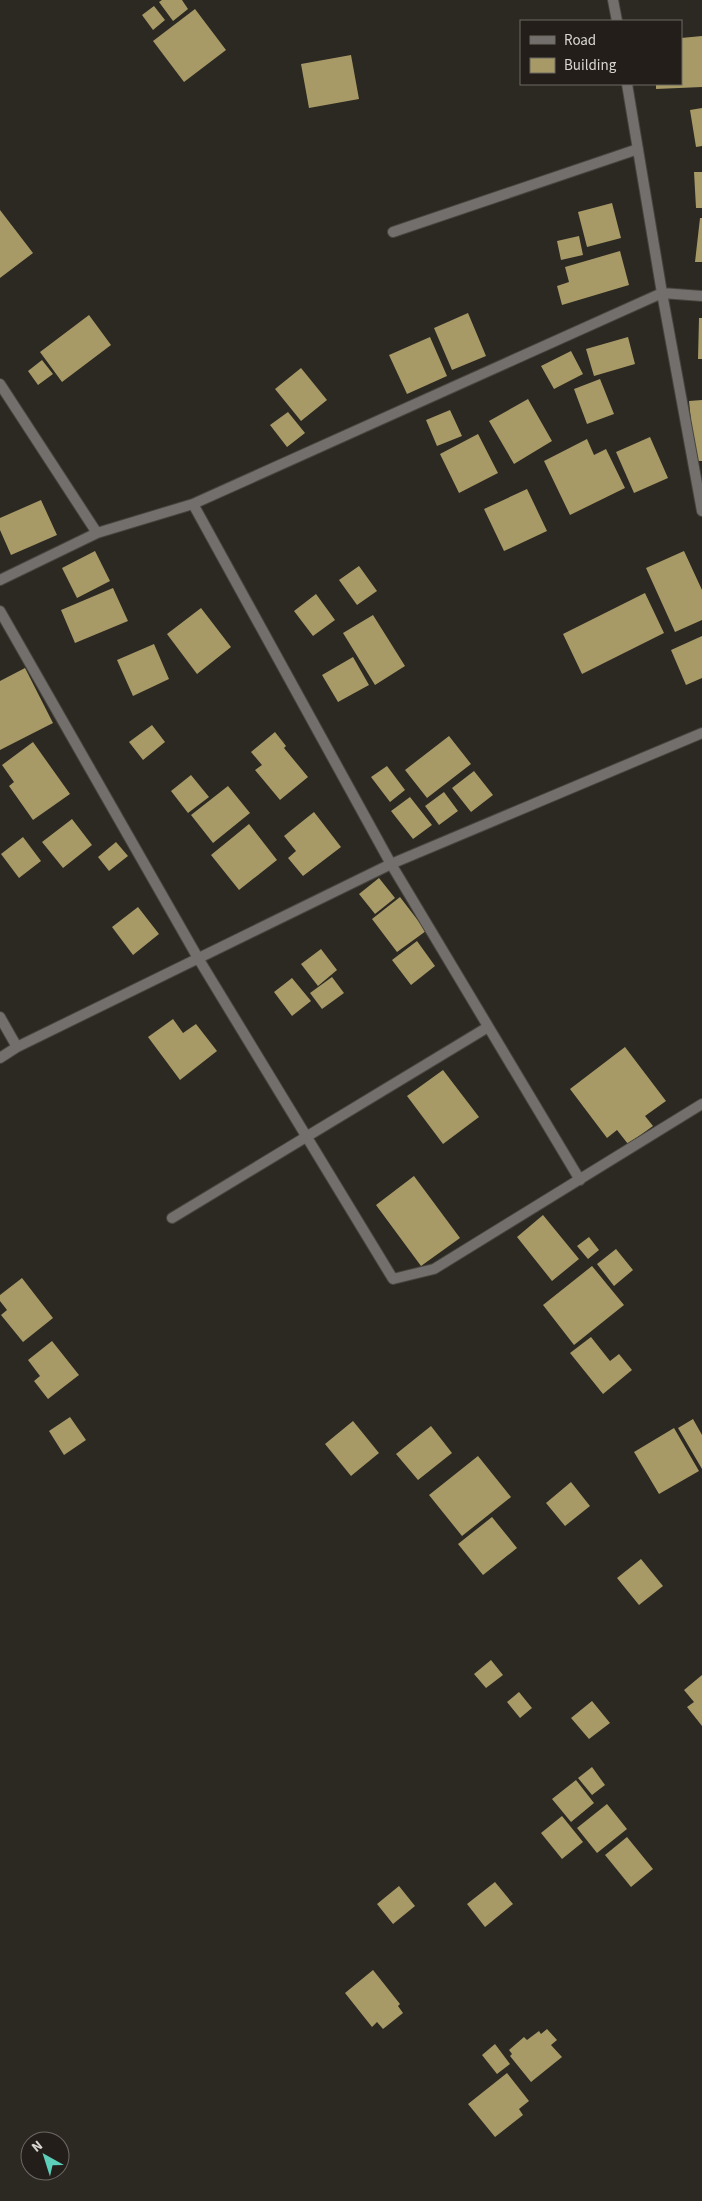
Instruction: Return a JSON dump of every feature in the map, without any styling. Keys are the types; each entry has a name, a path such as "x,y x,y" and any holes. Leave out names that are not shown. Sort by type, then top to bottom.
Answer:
{"street":[{"path":"614,0 617,20"},
{"path":"627,85 662,293 702,511"},
{"path":"393,232 638,149"},
{"path":"0,580 97,533 193,504 662,293 702,296"},
{"path":"0,384 97,533"},
{"path":"193,504 391,864 580,1180"},
{"path":"0,611 198,958 392,1279 434,1269 702,1104"},
{"path":"0,1058 17,1047 391,864 702,733"},
{"path":"0,1017 17,1047"},
{"path":"172,1218 488,1027"}],"building":[{"path":"162,0 182,0 188,9 173,21 159,2"},
{"path":"154,6 165,20 153,30 142,15"},
{"path":"195,9 226,50 184,82 153,41"},
{"path":"702,36 702,87 656,89 656,85 682,85 682,38"},
{"path":"351,55 359,99 309,108 301,64"},
{"path":"702,108 702,146 696,147 690,110"},
{"path":"694,172 702,172 702,208 696,208"},
{"path":"612,203 621,238 587,247 578,212"},
{"path":"0,210 33,253 0,278"},
{"path":"700,218 702,218 702,262 695,262"},
{"path":"579,236 583,255 561,260 557,241"},
{"path":"620,251 629,285 562,305 557,286 569,282 565,267"},
{"path":"468,313 486,356 452,370 434,328"},
{"path":"89,315 111,345 62,382 40,352"},
{"path":"699,318 702,318 702,359 698,359"},
{"path":"430,337 447,376 407,394 389,355"},
{"path":"628,337 635,364 594,376 586,349"},
{"path":"571,351 583,374 554,389 541,366"},
{"path":"42,360 53,374 38,385 28,371"},
{"path":"301,368 327,400 301,421 275,389"},
{"path":"600,379 614,414 587,424 574,389"},
{"path":"528,399 552,441 514,464 489,421"},
{"path":"702,400 702,461 695,461 689,401"},
{"path":"450,410 462,436 437,446 426,420"},
{"path":"288,412 305,433 287,447 270,425"},
{"path":"478,434 498,473 459,493 440,454"},
{"path":"650,437 668,478 634,493 616,452"},
{"path":"587,439 594,455 606,449 625,488 570,515 544,461"},
{"path":"527,489 547,531 504,551 484,509"},
{"path":"41,500 57,535 11,555 0,530 0,518"},
{"path":"95,551 110,581 77,598 62,568"},
{"path":"684,551 702,590 702,620 675,632 646,568"},
{"path":"359,566 377,591 357,605 339,580"},
{"path":"113,588 128,621 75,643 61,610"},
{"path":"645,593 664,633 582,674 563,634"},
{"path":"316,594 335,620 313,636 294,611"},
{"path":"201,608 231,647 197,674 167,634"},
{"path":"373,615 405,666 375,685 343,633"},
{"path":"702,636 702,678 686,685 671,650"},
{"path":"154,644 169,679 133,696 117,660"},
{"path":"353,657 369,685 338,702 322,675"},
{"path":"25,668 53,723 0,750 0,681"},
{"path":"152,725 165,742 143,760 129,742"},
{"path":"275,732 286,746 284,748 308,777 280,800 255,770 262,765 251,752"},
{"path":"449,736 471,764 427,798 405,770"},
{"path":"33,742 70,794 33,820 9,786 14,782 2,765"},
{"path":"387,766 405,790 390,802 371,777"},
{"path":"474,771 493,795 471,812 452,788"},
{"path":"191,775 209,797 188,813 171,791"},
{"path":"228,786 250,813 213,843 191,815"},
{"path":"444,792 458,811 439,825 425,806"},
{"path":"410,797 432,825 413,839 391,811"},
{"path":"314,812 341,847 303,876 288,858 296,851 284,836"},
{"path":"72,819 92,845 63,868 42,842"},
{"path":"249,824 277,860 239,890 211,855"},
{"path":"23,837 41,861 19,878 1,854"},
{"path":"116,842 128,856 109,871 98,857"},
{"path":"379,878 395,898 375,914 359,894"},
{"path":"400,897 426,931 397,952 372,919"},
{"path":"138,907 159,934 133,955 112,927"},
{"path":"417,941 435,966 411,985 392,960"},
{"path":"321,949 337,970 318,986 301,964"},
{"path":"332,977 344,993 322,1009 310,993"},
{"path":"292,978 311,1001 292,1016 274,992"},
{"path":"173,1019 183,1033 196,1024 217,1051 180,1080 148,1037"},
{"path":"625,1047 666,1101 645,1116 653,1126 628,1144 617,1130 607,1138 570,1089"},
{"path":"443,1070 479,1117 443,1144 407,1096"},
{"path":"414,1176 460,1238 421,1266 376,1205"},
{"path":"543,1215 579,1259 552,1281 517,1237"},
{"path":"589,1237 599,1250 588,1259 577,1246"},
{"path":"616,1249 633,1270 614,1286 597,1264"},
{"path":"592,1266 624,1305 574,1345 543,1305"},
{"path":"22,1278 53,1318 23,1342 1,1315 7,1310 0,1301 0,1295"},
{"path":"591,1337 610,1361 619,1354 632,1370 603,1394 570,1353"},
{"path":"52,1341 79,1375 48,1399 34,1381 40,1376 28,1360"},
{"path":"70,1417 86,1440 64,1455 49,1431"},
{"path":"693,1419 702,1435 702,1469 678,1428"},
{"path":"353,1421 379,1453 351,1476 325,1444"},
{"path":"431,1426 452,1453 418,1480 396,1454"},
{"path":"674,1428 699,1471 659,1494 634,1452"},
{"path":"478,1456 511,1497 462,1536 429,1495"},
{"path":"571,1482 590,1506 565,1526 546,1503"},
{"path":"492,1517 517,1548 483,1575 458,1544"},
{"path":"641,1559 663,1586 639,1605 617,1578"},
{"path":"491,1660 503,1675 486,1688 474,1674"},
{"path":"702,1675 702,1726 687,1707 694,1702 684,1690"},
{"path":"519,1692 532,1708 520,1718 507,1702"},
{"path":"592,1701 610,1723 589,1739 571,1718"},
{"path":"592,1767 605,1785 592,1795 578,1778"},
{"path":"576,1780 594,1803 571,1822 552,1799"},
{"path":"607,1804 627,1829 597,1853 577,1828"},
{"path":"562,1816 583,1842 562,1859 541,1833"},
{"path":"627,1837 653,1869 631,1887 605,1855"},
{"path":"495,1882 513,1904 485,1927 467,1904"},
{"path":"399,1886 415,1906 393,1924 377,1904"},
{"path":"373,1970 400,2004 398,2006 403,2013 383,2029 377,2022 372,2027 345,1993"},
{"path":"547,2029 557,2040 551,2045 562,2057 531,2082 510,2056 512,2054 509,2050 524,2037 527,2040 539,2031 541,2034"},
{"path":"495,2044 510,2064 497,2074 482,2055"},
{"path":"507,2073 529,2101 519,2109 523,2115 495,2137 468,2104"}]}
